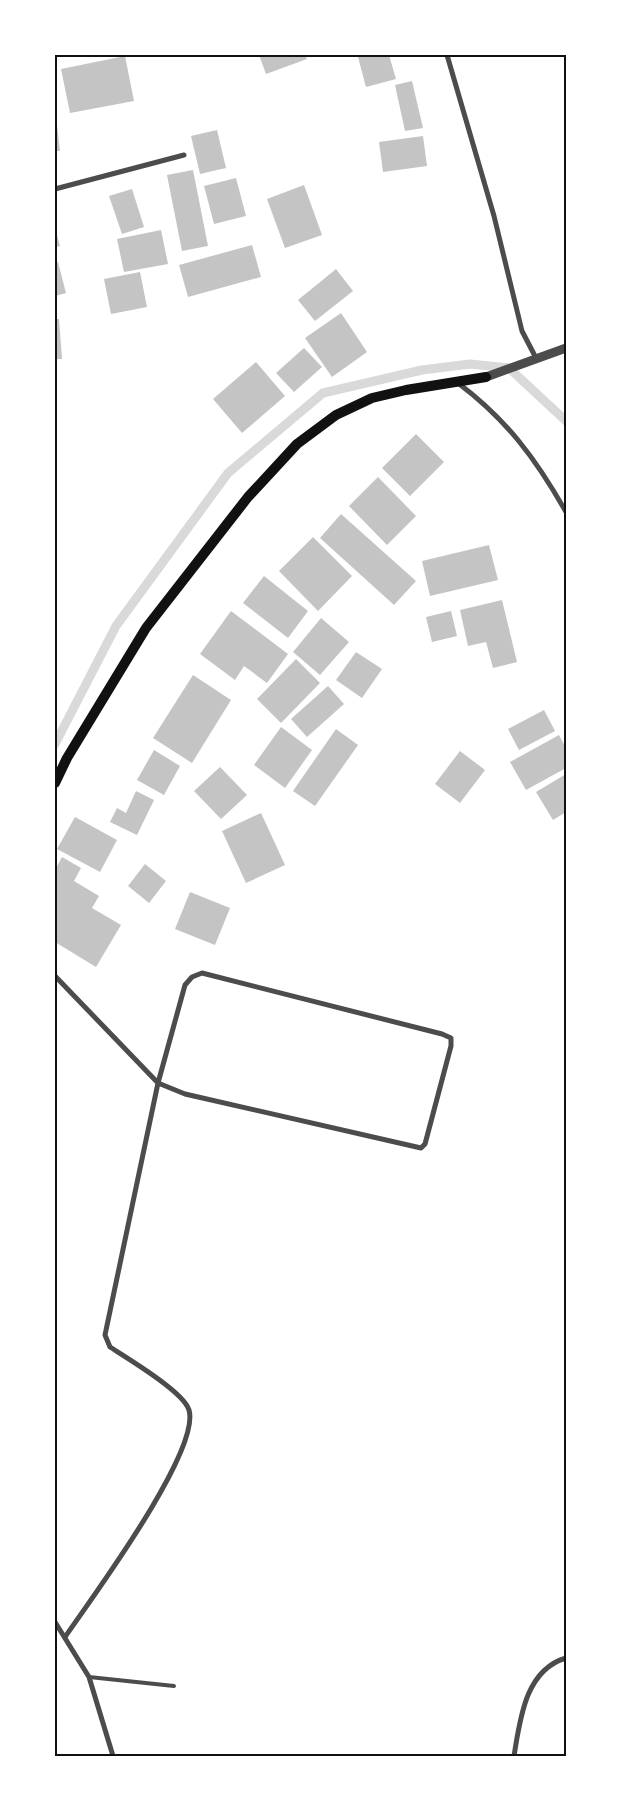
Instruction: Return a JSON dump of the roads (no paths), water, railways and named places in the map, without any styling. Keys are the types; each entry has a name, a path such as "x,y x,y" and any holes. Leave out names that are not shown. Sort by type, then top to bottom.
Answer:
{"main road":[{"path":"55,783 67,758 146,628 248,497 297,444 336,415 372,398 406,390 486,377"}],"street":[{"path":"447,55 494,216 522,331 536,358"},
{"path":"55,189 184,155"},
{"path":"486,377 566,348"},
{"path":"458,383 485,404 516,436 544,473 566,512"},
{"path":"55,976 158,1083 185,1094 421,1148 426,1144 452,1046 451,1038 442,1034 202,973 192,977 185,985 158,1083 105,1335 110,1347 182,1396 190,1410 187,1434 155,1505 65,1637"},
{"path":"55,1622 89,1678 113,1756"},
{"path":"514,1756 522,1712 533,1686 540,1673 566,1658"}],"lane":[{"path":"89,1678 174,1686"}],"waterway":[{"path":"55,744 116,626 228,473 323,393 422,370 470,364 509,368 566,421"}]}
